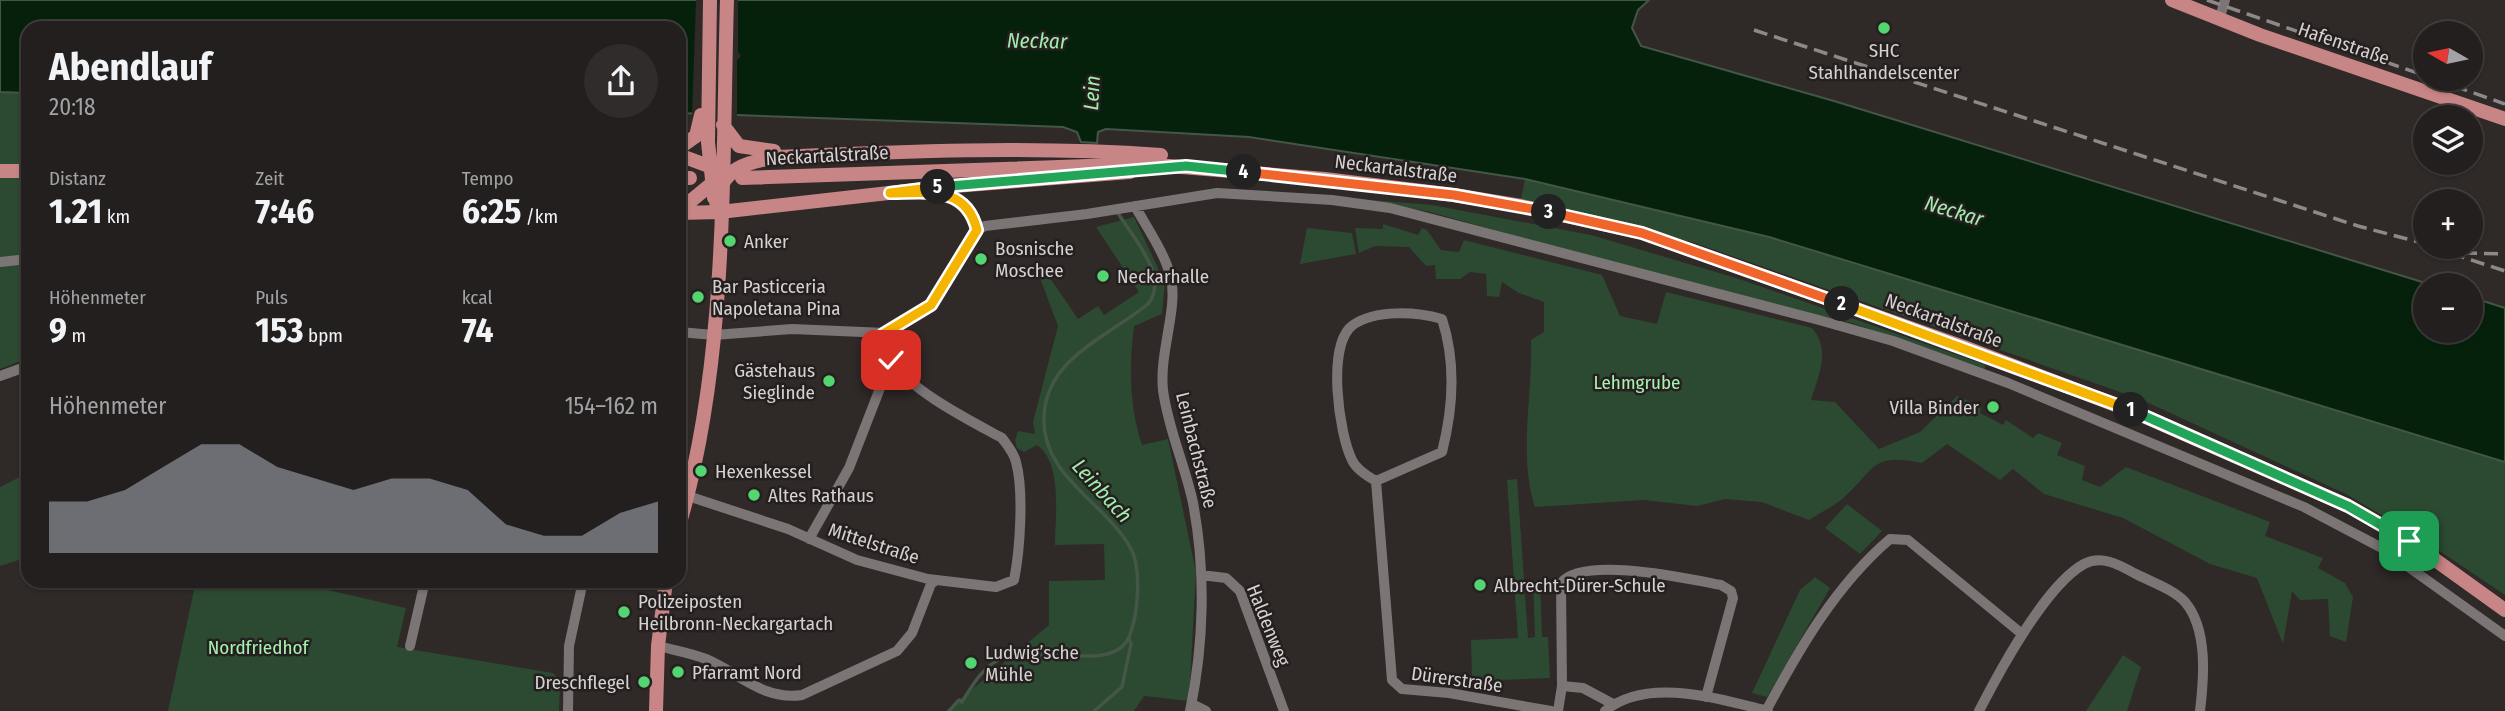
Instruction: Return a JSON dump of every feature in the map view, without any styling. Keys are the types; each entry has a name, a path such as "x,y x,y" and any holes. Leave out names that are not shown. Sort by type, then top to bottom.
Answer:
{"main road":[{"path":"686,493 714,335 718,207 716,176 704,125 710,0"},
{"path":"716,176 723,125 727,0"},
{"name":"Hafenstraße","path":"2172,0 2270,38 2505,119"},
{"path":"686,143 704,125"},
{"path":"723,125 739,146 746,149 865,153"},
{"path":"686,202 692,200 716,176 751,161 865,153 1078,149 1257,164 1296,169 1325,179"},
{"path":"686,159 716,176"},
{"name":"Neckartalstraße","path":"742,178 1111,163 1186,166 1325,179 1521,206 1642,233 1939,338 2139,414 2348,506 2409,541 2505,610"},
{"path":"686,211 1186,166"},
{"path":"0,171 21,172"},
{"path":"654,710 665,588"}],"street":[{"path":"2220,17 2225,0"},
{"path":"890,193 943,194 970,210 977,230"},
{"path":"686,333 714,335 792,329 883,334 931,305 977,230 985,226 1104,212 1217,193 1273,195 1390,208 1893,341 2121,428 2304,507 2382,548 2505,636"},
{"name":"Leinbachstraße","path":"1131,207 1171,278 1162,351 1163,389 1167,415 1193,502 1201,575 1202,602 1191,707"},
{"path":"0,262 21,260"},
{"path":"1407,313 1442,319 1451,356 1450,422 1442,452 1376,481 1353,463 1345,441 1338,397 1344,334 1354,324 1380,316 1407,313"},
{"path":"809,539 849,468 891,360 883,334"},
{"name":"Mittelstraße","path":"686,505 809,539 857,560 936,580 996,587 1014,580 1020,549 1019,516 1016,462 1009,447 1002,438 940,403 891,360"},
{"path":"0,376 21,368"},
{"name":"Dürerstraße","path":"1376,481 1391,673 1396,687 1550,711"},
{"path":"1562,686 1583,688 1608,708 1625,697 1652,694 1706,697 1767,711 1813,629 1874,552 1889,539 1908,540 2022,634"},
{"path":"1979,711 2022,634 2067,578 2086,563 2098,560 2126,569 2184,601 2196,620 2200,642 2200,711"},
{"path":"1558,711 1562,686 1561,583 1565,578 1584,570 1629,571 1704,582 1731,592 1733,598 1706,697"},
{"name":"Haldenweg","path":"1201,575 1226,578 1240,591 1284,711"},
{"path":"658,646 702,657 760,690 790,697 802,695 897,651 912,633 931,584 936,580"},
{"path":"410,646 423,588"},
{"path":"568,711 569,646 581,588"},
{"path":"1191,707 1206,711"}],"green space":[{"path":"0,92 21,93 21,361 0,369"},
{"path":"1525,179 1769,237 2505,462 2505,595 2419,537 2346,494 2140,399 1695,243 1521,199"},
{"path":"1359,199 1432,205 1591,235 1736,278 1986,365 1984,370 1852,323 1641,271 1430,212"},
{"path":"1134,217 1165,283 1162,314 1134,326 1131,386 1142,445 1168,439 1196,572 1189,701 1144,696 1134,711 946,711 1049,625 1049,581 1105,580 1104,544 1055,545 1056,492 1051,464 1037,445 1024,452 1017,448 1015,440 1018,431 1035,434 1033,422 1058,326 1040,278 1057,266 1048,275 1078,319 1098,306 1104,315 1139,292 1096,227"},
{"name":"Lehmgrube","path":"1383,224 1418,235 1422,228 1427,230 1441,250 1459,252 1464,240 1602,275 1620,316 1657,324 1666,292 1812,328 1821,345 1822,362 1811,400 1835,402 1879,449 1920,432 1957,396 1981,406 1980,413 2003,425 2006,420 2033,438 2038,433 2062,443 2057,455 2085,466 2082,480 2100,487 2126,467 2270,522 2265,536 2323,558 2318,568 2345,583 2353,597 2346,642 2330,636 2328,599 2300,600 2292,591 2283,644 2257,578 2210,564 2123,518 2044,494 2013,469 2000,480 1947,444 1922,463 1905,460 1882,462 1842,499 1809,520 1762,502 1725,499 1697,506 1644,500 1535,507 1527,467 1531,340 1544,332 1544,302 1519,293 1502,282 1499,297 1487,296 1486,274 1470,272 1460,279 1436,279 1435,265 1426,266 1409,247 1375,246 1359,253 1355,228 1383,229"},
{"path":"1307,228 1352,233 1356,254 1300,264"},
{"path":"21,476 21,559 0,566 0,487"},
{"path":"1517,479 1528,638 1535,637 1533,581 1540,580 1542,637 1548,637 1550,678 1472,681 1471,640 1518,638 1507,480"},
{"path":"1847,504 1882,531 1860,554 1825,528"},
{"path":"1815,577 1830,588 1767,697 1752,693 1800,590"},
{"name":"Nordfriedhof","path":"194,588 319,588 406,608 397,647 553,673 560,681 559,711 168,711"},
{"path":"2123,655 2141,667 2127,711 2086,711"}],"water":[{"path":"0,0 1649,0 1638,10 1632,28 1641,46 1834,101 2413,279 2413,343 2483,343 2483,301 2505,308 2505,462 1769,237 1525,179 1249,137 1106,129 1098,132 1097,143 1081,142 1077,132 1063,127 686,113 686,21 21,21 21,93 0,92"}],"pier":[{"path":"696,0 738,0 738,52 741,56 737,60 737,118 692,117"}],"waterway":[{"name":"Leinbach","path":"949,711 959,700 962,702 983,672 1000,659 1032,654 1107,654 1120,648 1129,637 1138,580 1131,549 1120,532 1063,472 1046,437 1044,416 1051,388 1067,364 1085,348 1148,304 1154,293 1155,282 1147,258 1118,213"},
{"path":"1094,711 1122,687 1131,644 1129,638"}],"railway":[{"path":"2207,0 2413,71"},
{"path":"1754,30 2358,226 2413,241"},
{"path":"2468,91 2505,104"},
{"path":"2483,253 2505,254"},
{"path":"2468,259 2505,271"}],"place":[{"name":"SHC Stahlhandelscenter","path":"1884,28"},
{"name":"Anker","path":"730,241"},
{"name":"Bosnische Moschee","path":"981,259"},
{"name":"Neckarhalle","path":"1103,276"},
{"name":"Bar Pasticceria Napoletana Pina","path":"698,297"},
{"name":"Gästehaus Sieglinde","path":"829,381"},
{"name":"Villa Binder","path":"1993,407"},
{"name":"Hexenkessel","path":"701,471"},
{"name":"Altes Rathaus","path":"754,495"},
{"name":"Albrecht-Dürer-Schule","path":"1480,585"},
{"name":"Polizeiposten Heilbronn-Neckargartach","path":"624,612"},
{"name":"Ludwig’sche Mühle","path":"971,663"},
{"name":"Pfarramt Nord","path":"678,672"},
{"name":"Dreschflegel","path":"644,682"}],"route":[{"path":"891,360 883,334 931,305 977,230 970,210 956,199 933,192 890,193 1186,166 1376,185 1521,206 1604,224 1642,233 1741,267 2139,414 2348,506 2409,541"}],"water label":[{"name":"Neckar","path":"1037,41"},
{"name":"Lein","path":"1092,93"},
{"name":"Neckar","path":"1954,211"}]}
